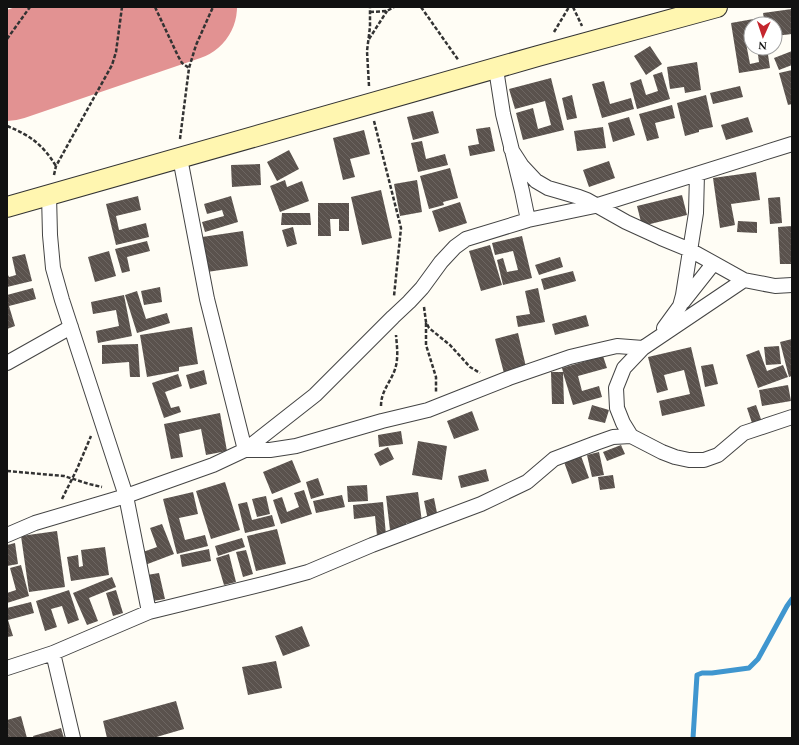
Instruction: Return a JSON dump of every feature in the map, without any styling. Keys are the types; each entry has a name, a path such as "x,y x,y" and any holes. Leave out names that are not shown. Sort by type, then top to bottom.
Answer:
{"street":[{"path":"7,207 717,7"},
{"path":"496,69 511,149 528,220"},
{"path":"7,535 35,523 125,491 213,465 245,450 315,395 410,302 441,262 455,247 466,239 528,220 595,206 792,144"},
{"path":"511,149 522,166 536,181 548,188 579,197 654,235 690,250 744,280 775,286 792,285"},
{"path":"180,158 207,299 245,450"},
{"path":"680,306 696,212 697,174"},
{"path":"49,195 53,268 71,328 125,491 149,612"},
{"path":"714,264 673,317 648,345 624,368 616,388 617,408 623,423 631,436 662,452 689,460 704,460 718,455 744,433 792,417"},
{"path":"245,450 270,450 296,446 382,421 428,410 543,366 591,352 617,346 648,345 744,280"},
{"path":"7,364 71,328"},
{"path":"7,668 53,653 149,612 308,572 372,545 481,504 527,482 554,459 574,450 614,438 631,436"},
{"path":"53,653 73,738"}],"path":[{"path":"7,39 30,7"},
{"path":"49,195 56,166 112,65 116,52 122,7"},
{"path":"155,7 178,56 182,63 189,68"},
{"path":"180,158 181,127 189,68 196,45 213,7"},
{"path":"370,7 367,51 370,104 401,228 394,290 393,317 397,356 394,373 383,392 381,400 382,421"},
{"path":"370,12 387,10 394,7"},
{"path":"421,7 444,38 468,76"},
{"path":"368,39 387,10"},
{"path":"7,126 31,137 42,146 56,166"},
{"path":"422,288 426,322 426,345 436,377 436,392 442,405"},
{"path":"426,322 433,333 450,345 470,367 482,374 484,382 483,388"},
{"path":"72,478 92,435 99,411"},
{"path":"7,471 72,478 100,487 125,491"}],"building":[{"path":"792,9 792,34 783,35 783,16 764,16 763,13"},
{"path":"743,21 743,56 748,56 750,64 759,62 758,56 768,56 770,68 739,73 731,23"},
{"path":"650,46 662,64 646,75 634,56"},
{"path":"792,51 792,65 779,70 774,58 783,56 783,54"},
{"path":"697,62 701,90 685,93 684,87 670,89 667,67"},
{"path":"792,70 792,104 788,105 779,73"},
{"path":"662,72 670,99 637,109 630,83 641,79 646,95 658,91 653,75"},
{"path":"551,78 564,130 523,140 516,113 533,108 538,129 551,125 545,101 515,109 509,89"},
{"path":"604,81 610,104 631,98 634,109 602,118 592,84"},
{"path":"740,86 743,97 713,104 710,93"},
{"path":"572,95 577,118 567,120 562,98"},
{"path":"706,95 713,127 699,130 699,132 685,136 677,103"},
{"path":"672,105 675,118 655,123 659,138 647,141 639,114"},
{"path":"433,111 439,133 413,140 407,117"},
{"path":"629,117 635,135 613,142 608,123"},
{"path":"748,117 753,132 726,140 721,125"},
{"path":"490,127 495,151 470,156 468,146 479,144 476,129"},
{"path":"603,127 606,148 577,151 574,131"},
{"path":"364,130 370,154 350,159 355,177 343,180 333,138"},
{"path":"422,141 426,159 445,154 448,165 418,172 411,143"},
{"path":"289,150 299,169 277,181 267,162"},
{"path":"609,161 615,178 589,187 583,170"},
{"path":"260,164 261,185 232,187 231,165"},
{"path":"450,168 458,198 443,202 444,205 429,209 420,176"},
{"path":"756,172 760,200 731,204 735,225 720,228 713,178"},
{"path":"285,180 287,187 302,181 309,201 280,212 270,186"},
{"path":"417,180 422,212 400,216 394,184"},
{"path":"381,190 392,238 362,245 351,197"},
{"path":"682,195 687,215 642,226 637,206"},
{"path":"138,196 141,210 116,216 119,230 146,223 149,237 116,245 106,204"},
{"path":"231,196 238,222 205,232 202,222 224,216 222,210 207,214 204,204"},
{"path":"780,197 782,223 770,224 768,198"},
{"path":"460,202 467,223 439,232 432,211"},
{"path":"318,203 349,203 349,231 339,231 339,219 330,219 331,236 318,236"},
{"path":"282,213 310,213 311,225 281,225"},
{"path":"738,221 757,222 757,233 737,232"},
{"path":"792,226 792,264 780,264 778,227"},
{"path":"293,227 297,244 287,247 282,230"},
{"path":"243,231 248,266 207,272 202,237"},
{"path":"522,236 532,278 503,285 497,260 503,258 507,272 518,270 513,251 495,255 492,243"},
{"path":"147,241 150,251 127,257 130,271 122,273 115,249"},
{"path":"490,245 502,285 481,291 469,251"},
{"path":"109,251 116,276 95,282 88,257"},
{"path":"25,254 32,281 7,287 7,273 9,277 16,275 12,257"},
{"path":"560,257 563,267 539,275 535,265"},
{"path":"573,271 576,281 544,290 541,279"},
{"path":"160,287 162,302 144,305 141,291"},
{"path":"33,288 36,299 9,306 15,326 7,329 7,295"},
{"path":"538,288 545,322 518,327 516,316 530,314 525,291"},
{"path":"137,291 146,319 167,313 170,323 137,333 125,295"},
{"path":"124,295 132,336 98,343 96,331 119,326 116,310 93,314 91,302"},
{"path":"586,315 589,326 555,335 552,324"},
{"path":"192,327 198,364 179,367 179,371 147,377 140,335"},
{"path":"518,333 527,371 505,377 495,339"},
{"path":"792,339 792,376 789,377 780,342"},
{"path":"138,344 140,377 130,377 129,362 102,364 102,345"},
{"path":"779,346 781,364 766,365 764,347"},
{"path":"691,347 705,406 662,416 659,401 690,394 684,370 664,375 668,390 657,393 648,357"},
{"path":"759,350 767,371 783,365 788,377 758,388 746,355"},
{"path":"603,356 607,368 578,376 582,391 599,386 602,397 573,405 563,373 564,404 552,404 551,372 563,372 562,368"},
{"path":"713,364 718,384 705,387 701,366"},
{"path":"204,370 207,384 190,389 186,375"},
{"path":"178,374 182,386 165,392 171,408 179,406 181,412 164,418 152,383"},
{"path":"788,385 791,401 762,406 759,390"},
{"path":"592,405 609,410 605,423 588,419"},
{"path":"756,405 762,422 753,426 747,408"},
{"path":"472,411 479,430 454,439 447,421"},
{"path":"220,413 227,451 206,455 201,429 179,434 183,457 171,459 164,424"},
{"path":"401,431 403,444 379,447 378,435"},
{"path":"418,441 447,446 442,480 412,475"},
{"path":"621,445 625,454 607,461 603,452"},
{"path":"388,447 394,459 380,466 374,454"},
{"path":"599,452 604,475 592,477 587,455"},
{"path":"581,456 589,478 572,484 564,462"},
{"path":"292,460 301,482 272,494 263,472"},
{"path":"486,469 489,481 461,488 458,476"},
{"path":"613,475 615,488 600,490 598,477"},
{"path":"318,478 324,495 311,499 306,482"},
{"path":"225,482 240,530 211,539 196,491"},
{"path":"367,485 368,501 348,502 347,486"},
{"path":"304,490 312,514 281,524 273,500 282,497 287,512 299,507 294,493"},
{"path":"193,492 198,514 179,518 185,540 205,535 208,546 177,554 163,499"},
{"path":"418,492 422,522 406,523 407,528 390,530 386,496"},
{"path":"342,495 345,507 316,513 313,501"},
{"path":"266,496 270,514 257,517 252,499"},
{"path":"434,498 438,518 428,520 424,501"},
{"path":"247,502 252,520 272,515 275,526 245,533 238,504"},
{"path":"383,502 386,535 377,536 375,516 354,519 353,505"},
{"path":"162,524 174,554 145,565 140,553 157,547 150,528"},
{"path":"277,529 286,564 256,571 247,536"},
{"path":"57,531 65,587 29,592 21,536"},
{"path":"242,538 245,547 218,556 215,546"},
{"path":"15,543 18,564 7,566 7,545"},
{"path":"105,547 109,575 71,581 67,557 78,555 79,567 83,566 81,550"},
{"path":"209,549 211,561 182,567 180,555"},
{"path":"246,550 253,574 243,577 236,552"},
{"path":"229,554 236,582 224,585 216,558"},
{"path":"21,565 29,596 7,603 7,593 16,590 10,568"},
{"path":"159,573 165,599 153,601 147,575"},
{"path":"112,577 116,587 89,598 98,621 87,625 73,593"},
{"path":"69,590 79,620 68,624 62,606 51,609 57,627 45,631 36,601"},
{"path":"116,590 123,613 113,616 106,593"},
{"path":"31,602 34,613 8,620 13,636 7,637 7,608"},
{"path":"302,626 310,646 283,656 275,636"},
{"path":"276,661 282,688 248,695 242,667"},
{"path":"176,701 184,729 153,738 107,738 103,721"},
{"path":"21,716 27,738 7,738 7,720"},
{"path":"61,728 64,738 34,738 33,736"}],"waterway":[{"path":"693,738 697,675 702,673 749,668 758,659 792,599"}],"runway":[{"path":"7,67 183,7"}]}
